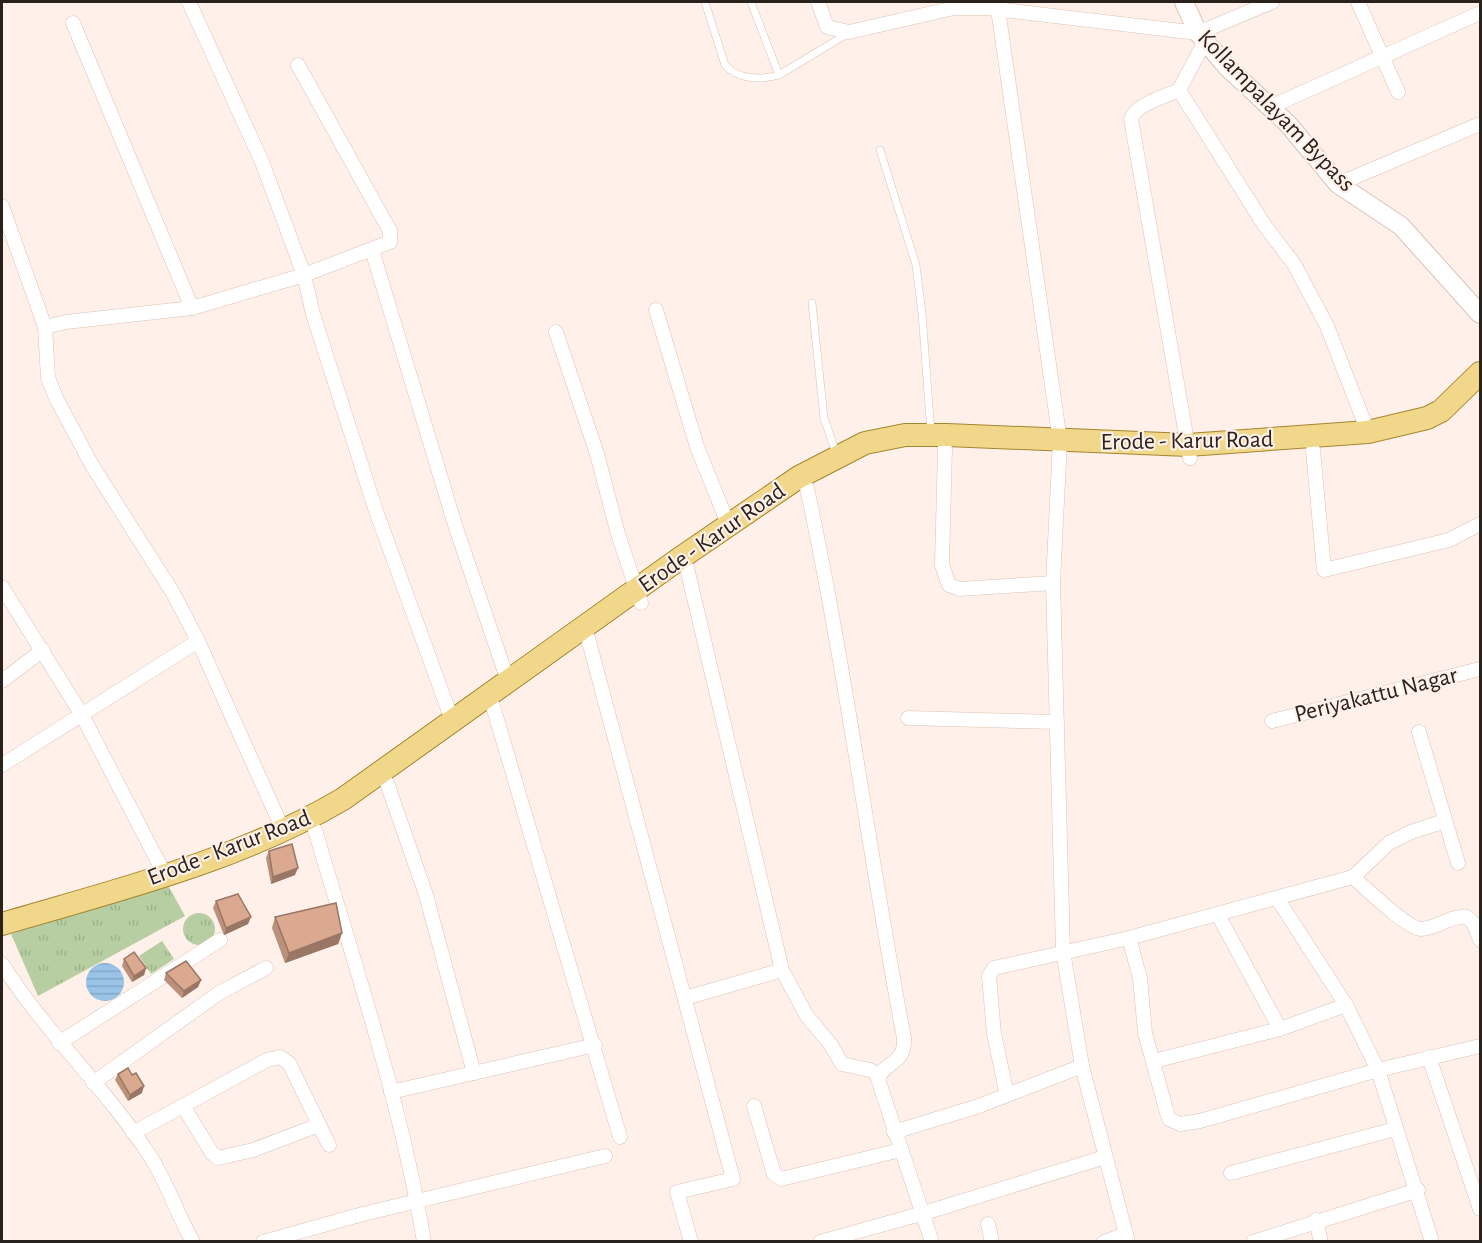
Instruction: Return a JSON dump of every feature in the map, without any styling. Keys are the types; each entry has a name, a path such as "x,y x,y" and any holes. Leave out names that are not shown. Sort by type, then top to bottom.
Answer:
{"main road":[{"name":"Erode - Karur Road","path":"1189,451 1368,432 1402,426 1434,414 1480,373"},
{"name":"Erode - Karur Road","path":"2,937 240,863 315,831 387,783 588,638 729,526 799,477 837,455 865,443 887,437 1060,447 1189,451 1313,450 1373,443 1418,433 1444,422 1480,392"},
{"name":"Erode - Karur Road","path":"2,924 165,875 284,832 343,799 508,681 687,568 844,463 868,454 938,441"}],"street":[{"path":"189,2 262,162 304,275 313,314 375,508 452,720"},
{"path":"818,2 827,27 849,32 953,5 990,6 1202,37 1272,2"},
{"name":"Kollampalayam Bypass","path":"1184,2 1202,37 1227,67 1270,107 1338,184 1401,226 1480,314"},
{"path":"1358,2 1398,92"},
{"path":"990,6 1060,447 1053,583 1063,951 1082,1066 1127,1238 1104,1242"},
{"path":"1270,107 1480,13"},
{"path":"73,24 192,308"},
{"path":"1189,451 1131,118 1139,109 1179,90 1202,37"},
{"path":"45,327 66,322 192,308 304,275 390,242 390,231 298,65"},
{"path":"1179,90 1265,226 1294,264 1327,326 1368,432"},
{"path":"1338,184 1480,124"},
{"path":"2,206 45,327 48,378 57,400 93,467 173,593 198,641 284,832"},
{"path":"372,250 456,528 508,681"},
{"path":"656,310 697,447 729,526"},
{"path":"556,332 597,454 618,534 638,597"},
{"path":"938,441 942,565 949,585 960,589 1053,583"},
{"path":"1313,450 1324,570 1449,540 1480,524"},
{"path":"807,488 831,602 872,864 904,1038 901,1056 879,1076"},
{"path":"687,568 782,970 807,1016 831,1045 842,1064 870,1070 879,1076 894,1132 924,1213 932,1242"},
{"path":"2,587 82,715 165,875"},
{"path":"588,638 733,1179 677,1192 691,1242"},
{"path":"2,765 198,641"},
{"path":"2,681 43,650"},
{"name":"Periyakattu Nagar","path":"1272,721 1480,669"},
{"path":"493,706 621,1137"},
{"path":"908,718 1057,722"},
{"path":"1419,732 1458,863"},
{"path":"387,783 426,895 474,1073"},
{"path":"1007,1095 994,1035 990,972 997,966 1129,938 1353,878 1389,843 1411,832 1445,821"},
{"path":"315,831 392,1092 418,1201 424,1242"},
{"path":"1353,878 1410,925 1424,928 1452,918 1467,917 1474,924 1480,940"},
{"path":"1277,898 1346,1005 1378,1070 1395,1129 1418,1191 1432,1242"},
{"path":"1218,915 1280,1029"},
{"path":"1129,938 1138,969 1144,1033 1169,1119 1180,1124 1429,1056 1480,1046"},
{"path":"60,1043 220,940"},
{"path":"2,963 60,1043 150,1156 193,1242"},
{"path":"93,1083 219,993 266,968"},
{"path":"685,998 782,970"},
{"path":"1154,1061 1280,1029 1346,1005"},
{"path":"392,1092 595,1045"},
{"path":"1429,1056 1480,1209"},
{"path":"133,1133 267,1060 283,1057 289,1063 329,1145"},
{"path":"894,1132 1007,1095 1082,1066"},
{"path":"754,1106 774,1174 781,1179 901,1150"},
{"path":"183,1107 212,1153 218,1158 253,1149 319,1125"},
{"path":"1231,1173 1395,1129"},
{"path":"263,1242 418,1201 605,1156"},
{"path":"820,1242 924,1213 1105,1157"},
{"path":"1259,1241 1316,1220 1418,1191"},
{"path":"1316,1220 1321,1242"},
{"path":"988,1224 992,1242"}],"lane":[{"path":"705,2 722,57 729,69 748,77 769,78 779,75 849,32"},
{"path":"751,2 779,75"},
{"path":"880,150 916,264 938,441"},
{"path":"812,303 824,418 837,455"}],"green space":[{"path":"165,880 185,916 38,996 11,934"},
{"path":"199,913 210,918 215,929 210,940 199,945 188,940 183,929 188,918"},
{"path":"162,941 174,959 151,974 139,956"}],"water":[{"path":"105,963 118,969 124,982 118,995 105,1001 92,995 86,982 92,969"}],"building":[{"path":"292,844 298,868 273,877 269,851"},
{"path":"238,894 251,917 226,928 216,901"},
{"path":"336,903 342,933 289,953 275,917"},
{"path":"134,952 146,968 134,976 124,959"},
{"path":"186,961 201,980 184,991 166,973"},
{"path":"128,1068 132,1075 136,1073 144,1086 130,1095 118,1074"}]}
